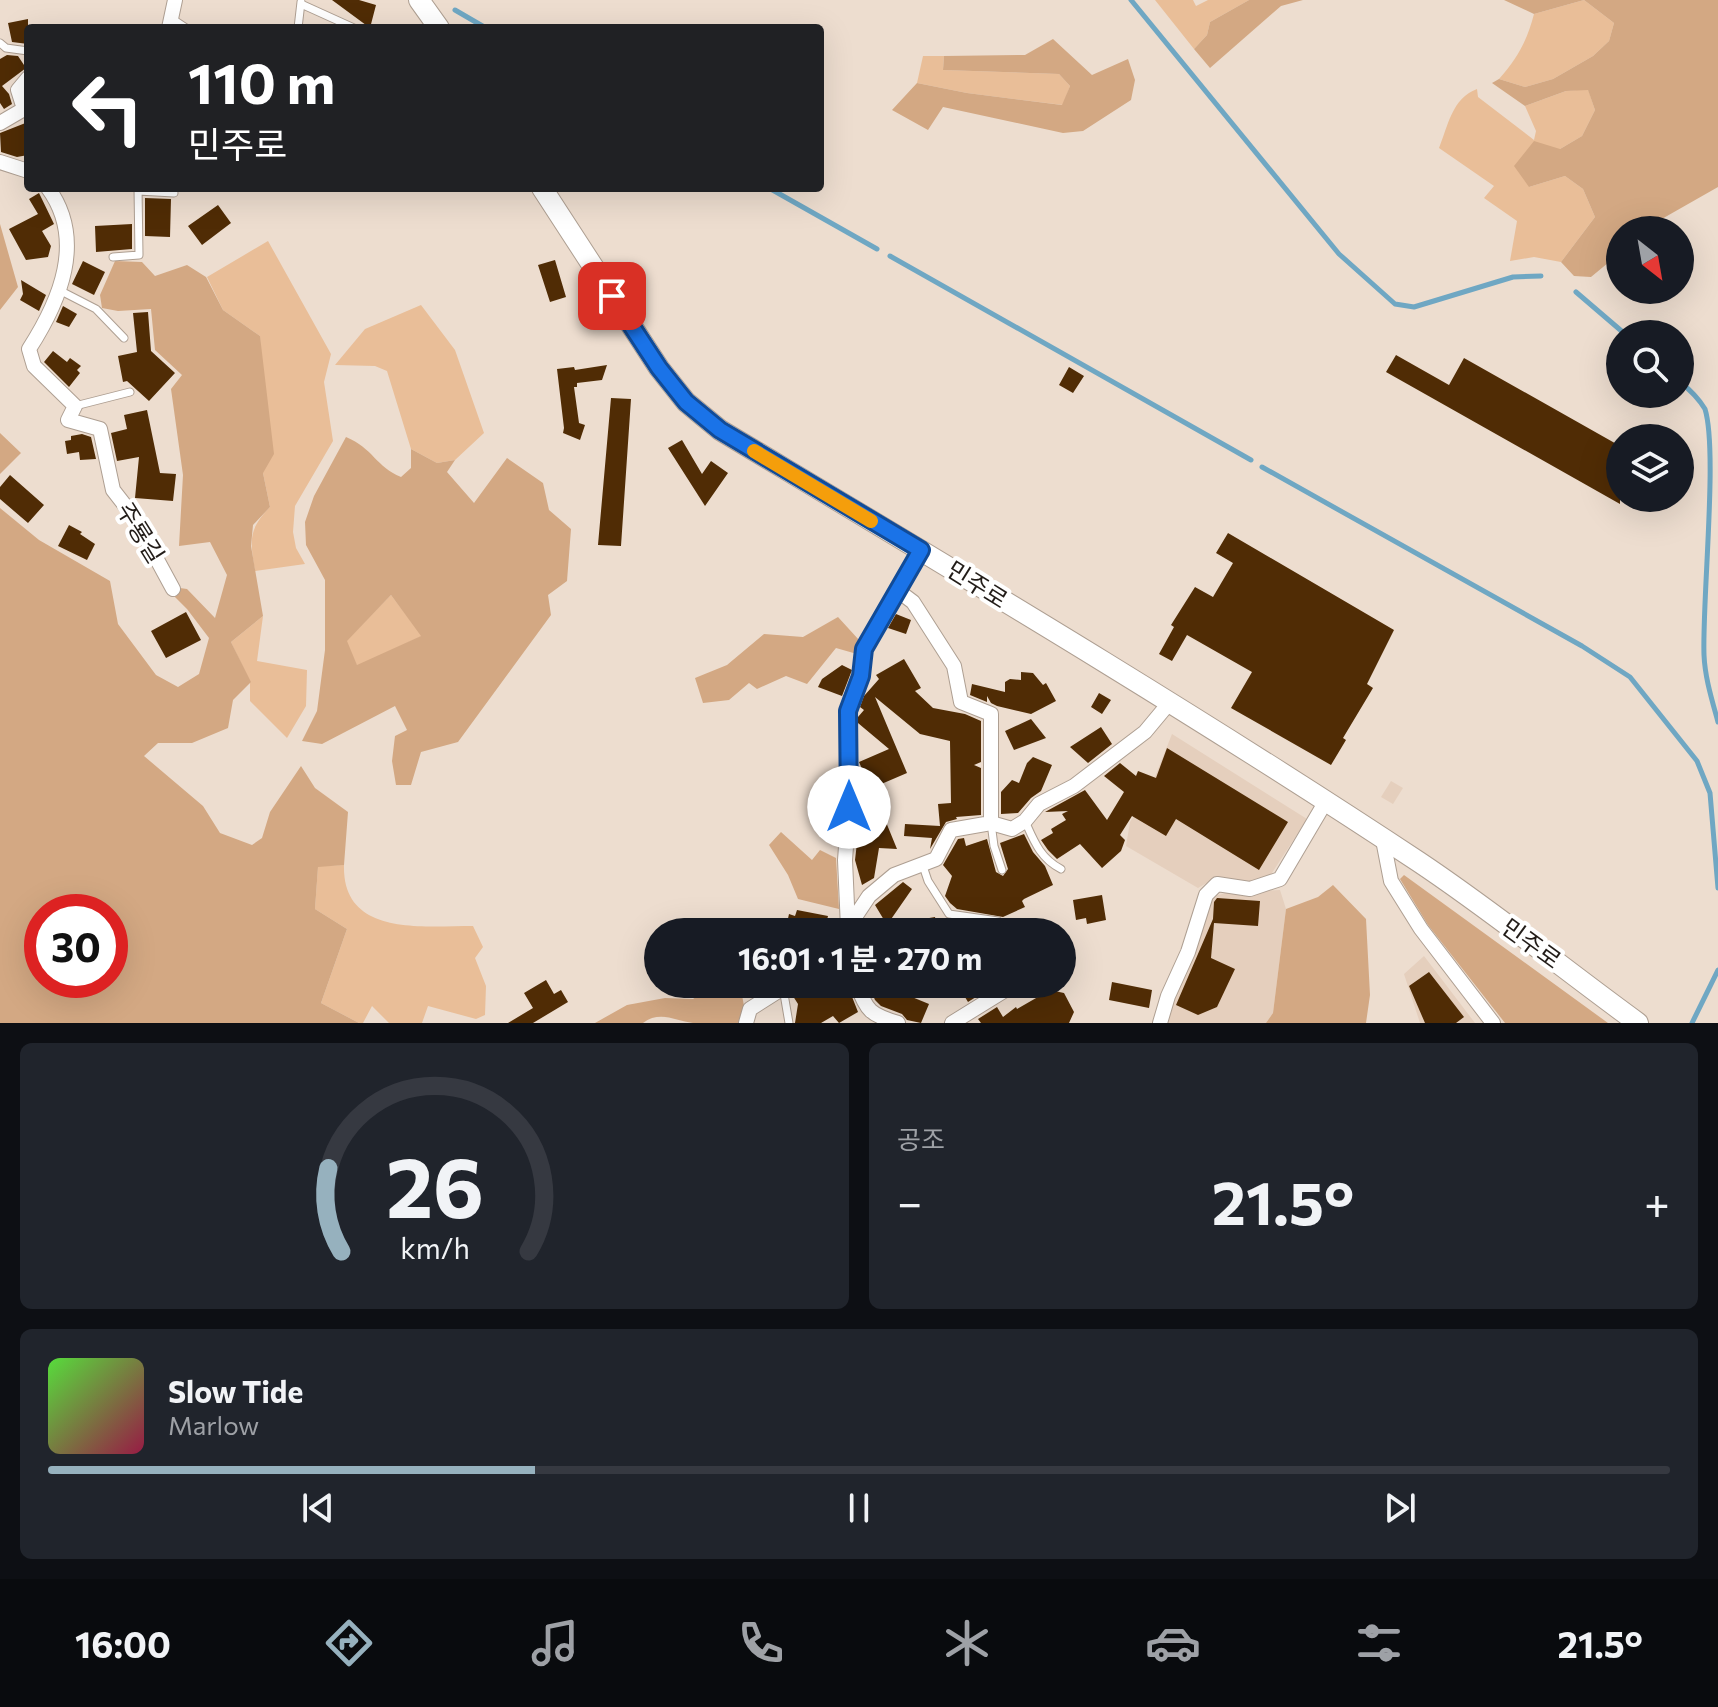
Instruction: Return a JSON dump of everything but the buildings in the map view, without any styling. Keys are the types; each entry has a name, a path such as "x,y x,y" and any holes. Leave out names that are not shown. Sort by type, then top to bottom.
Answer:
{"main road":[{"path":"419,0 436,24"},
{"name":"민주로","path":"545,192 659,368 686,402 720,430 1170,702 1326,801 1420,863 1638,1023"}],"street":[{"path":"170,23 175,0"},
{"path":"0,123 24,109 18,90 24,83"},
{"path":"0,162 24,170"},
{"name":"주룡길","path":"51,192 68,238 61,291 29,349 34,366 75,406 68,420 100,429 113,490 134,517 173,589"},
{"path":"847,918 848,711 861,676 864,649 921,550"},
{"path":"897,590 913,602 954,666 961,702 991,714 991,823"},
{"path":"855,918 869,896 894,875 936,859 951,830 991,823 1012,829 1025,821 1039,804 1074,786 1145,732 1170,702"},
{"path":"1160,1023 1206,895 1217,884 1250,889 1280,879 1326,801"},
{"path":"1383,840 1391,881 1421,929 1493,1023"},
{"path":"746,1023 750,1009 766,998"},
{"path":"863,998 868,1011 877,1020 898,1023"},
{"path":"952,1023 992,998"}],"lane":[{"path":"299,24 302,2 346,24"},
{"path":"0,43 6,48 24,50"},
{"path":"113,257 139,255 138,192"},
{"path":"165,192 174,193"},
{"path":"61,291 96,309 124,338"},
{"path":"75,406 130,392"},
{"path":"1025,821 1039,851 1049,863 1061,869"},
{"path":"991,823 1002,870"},
{"path":"923,866 928,881 949,914 977,918"},
{"path":"785,998 789,1023"}],"shaded area":[{"path":"1155,0 1193,0 1196,6 1208,0 1249,0 1210,22 1207,35 1194,49"},
{"path":"1249,0 1303,0 1281,6 1210,68 1194,49 1207,35 1210,22"},
{"path":"1504,0 1584,0 1534,14"},
{"path":"1584,0 1614,23 1609,41 1593,56 1553,79 1525,87 1499,79 1521,49 1534,14"},
{"path":"1584,0 1718,0 1718,187 1667,216 1606,216 1606,265 1591,277 1574,276 1561,262 1595,217 1583,189 1565,176 1529,187 1514,166 1534,141 1560,149 1582,136 1595,110 1588,90 1566,91 1525,106 1492,83 1499,79 1525,87 1553,79 1593,56 1609,41 1614,23"},
{"path":"1053,39 1092,75 1128,59 1135,80 1131,100 1083,131 1063,133 943,107 928,130 892,110 917,83 1062,105 1070,86 1059,74 943,70 944,56 1025,55"},
{"path":"923,56 944,56 943,70 1059,74 1070,86 1063,105 967,93 917,83"},
{"path":"1477,89 1478,97 1534,140 1536,131 1525,106 1566,91 1588,89 1595,110 1582,136 1560,149 1529,187 1565,176 1583,189 1595,217 1561,262 1534,257 1510,261 1517,221 1484,198 1494,186 1439,148 1456,106"},
{"path":"0,224 18,287 0,310"},
{"path":"268,241 331,354 324,382 333,441 295,506 293,532 296,548 305,564 255,571 252,536 270,507 263,473 260,336 223,310 207,277"},
{"path":"115,261 142,262 155,276 187,265 206,277 223,310 260,336 274,454 263,473 270,507 253,525 251,546 263,616 231,642 251,682 233,700 228,728 192,743 158,743 144,756 203,806 220,833 252,845 262,838 270,812 301,766 315,788 348,812 344,865 318,867 315,909 347,929 321,1003 359,1023 0,1023 0,508 39,540 110,581 118,624 156,675 178,687 199,674 209,638 172,594 180,588 187,589 215,618 227,575 210,542 179,546 183,475 171,389 182,375 155,350 151,309 118,311 102,308 100,295"},
{"path":"421,305 455,350 484,433 455,460 437,463 411,449 387,371 375,366 335,365 365,329"},
{"path":"0,433 21,453 0,474"},
{"path":"346,437 401,477 411,468 411,449 437,463 455,460 447,472 474,503 507,458 543,483 549,510 571,529 567,581 548,595 551,615 458,742 421,752 411,785 396,785 392,761 395,736 407,730 395,706 322,744 302,741 317,711 325,650 325,580 306,545 305,522 314,496","holes":["391,595 421,636 357,665 347,641"]},
{"path":"391,595 422,636 357,666 346,641"},
{"path":"263,616 257,661 307,670 306,706 287,738 250,701 250,682 231,642"},
{"path":"838,617 859,640 857,654 836,648 807,684 786,676 757,689 749,683 729,700 703,703 695,678 727,665 764,634 803,637"},
{"path":"1172,734 1307,819 1270,876 1245,884 1215,878 1198,888 1126,846 1130,822 1149,792"},
{"path":"1391,781 1403,788 1393,804 1381,797"},
{"path":"781,832 812,860 820,850 836,858 839,909 798,899 788,875 769,845"},
{"path":"344,865 347,888 356,905 371,916 410,926 473,926 483,947 475,958 486,986 485,1015 476,1019 428,1006 422,1023 389,1023 372,1006 363,1023 359,1023 321,1003 347,929 315,909 318,866"},
{"path":"1404,875 1608,1023 1505,1023 1428,925 1400,879"},
{"path":"1333,885 1366,919 1370,995 1366,1023 1266,1023 1273,1013 1286,909 1318,897"},
{"path":"1280,890 1286,909 1273,1013 1266,1023 1165,1023 1211,897 1226,893"},
{"path":"1424,956 1475,1023 1420,1023 1404,974"},
{"path":"665,998 743,998 740,1023 693,1023 656,1017 643,1023 595,1023 627,1005"}],"waterway":[{"path":"1131,0 1339,254 1395,304 1414,307 1513,277 1541,276"},
{"path":"455,10 479,24"},
{"path":"776,192 877,249"},
{"path":"890,256 1251,460"},
{"path":"1576,292 1609,320"},
{"path":"1694,394 1705,409 1709,429 1704,655 1718,722"},
{"path":"1262,467 1582,646 1630,677 1697,761 1710,793 1718,888"},
{"path":"1692,1023 1718,970"}],"slow traffic":[{"path":"754,451 871,521"}],"route":[{"path":"612,296 659,368 686,402 720,430 921,550 864,649 861,676 848,711 849,807"}]}
